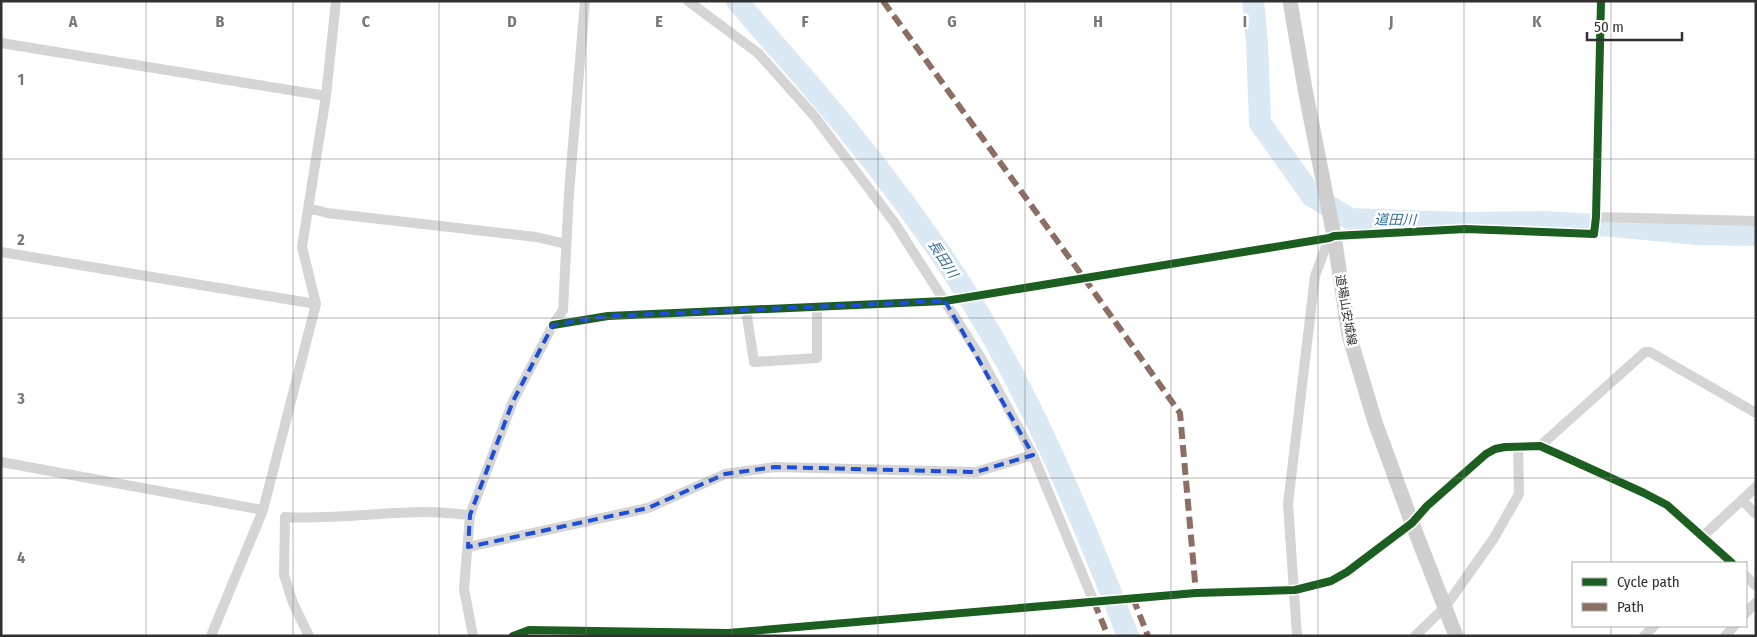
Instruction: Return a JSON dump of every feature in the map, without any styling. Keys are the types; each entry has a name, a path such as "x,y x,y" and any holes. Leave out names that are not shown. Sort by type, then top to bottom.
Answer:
{"main road":[{"name":"道場山安城線","path":"1290,1 1348,335 1375,422 1412,524 1446,606 1456,636"}],"street":[{"path":"211,636 263,510 316,304 302,248 326,96 336,1"},
{"path":"473,636 464,588 470,515 513,402 553,325 563,310 566,244 585,1"},
{"path":"688,1 758,54 816,116 894,222 981,358 1033,455 1094,602"},
{"path":"553,325 608,316 945,301 1331,237 1465,229 1594,234 1601,1"},
{"path":"1,43 326,96"},
{"path":"309,208 327,213 536,237 566,244"},
{"path":"1596,217 1756,221"},
{"path":"1297,636 1288,504 1315,276 1331,237"},
{"path":"1,252 316,304"},
{"path":"746,310 754,362 817,358 816,307"},
{"path":"1540,446 1645,352 1650,352 1756,413"},
{"path":"513,636 529,630 728,633 1196,593 1295,590 1331,581 1347,572 1412,524 1427,506 1486,454 1495,449 1518,447 1540,446 1667,505 1726,561"},
{"path":"1415,636 1446,606 1494,538 1519,494 1518,447"},
{"path":"468,547 648,508 725,474 775,467 976,472 1033,455"},
{"path":"1,462 263,510"},
{"path":"1702,537 1756,487"},
{"path":"1742,500 1756,514"},
{"path":"309,636 293,603 284,575 284,517 350,517 428,512 470,515"},
{"path":"1747,577 1756,586"},
{"path":"1747,612 1756,602"},
{"path":"1644,636 1653,627"}],"highlighted area":[{"path":"945,301 1033,455 976,472 775,467 725,474 648,508 468,547 470,515 513,401 553,325 608,316"}],"waterway":[{"name":"長田川","path":"737,1 863,149 922,227 966,293 994,339 1044,436 1128,636"},
{"name":"道田川","path":"1253,1 1257,42 1260,123 1312,196 1350,219 1462,223 1544,222 1697,234 1756,235"}],"marked path":[{"path":"883,1 1180,413 1196,593"},
{"path":"1133,598 1148,636"},
{"path":"1094,602 1108,636"}],"cycle path":[{"path":"553,325 608,316 945,301 1334,236 1465,229 1594,234 1601,1"},
{"path":"513,636 529,630 728,633 1196,593 1295,590 1331,581 1347,572 1412,523 1427,506 1486,454 1495,449 1505,447 1540,446 1644,493 1667,505 1731,562"}]}
